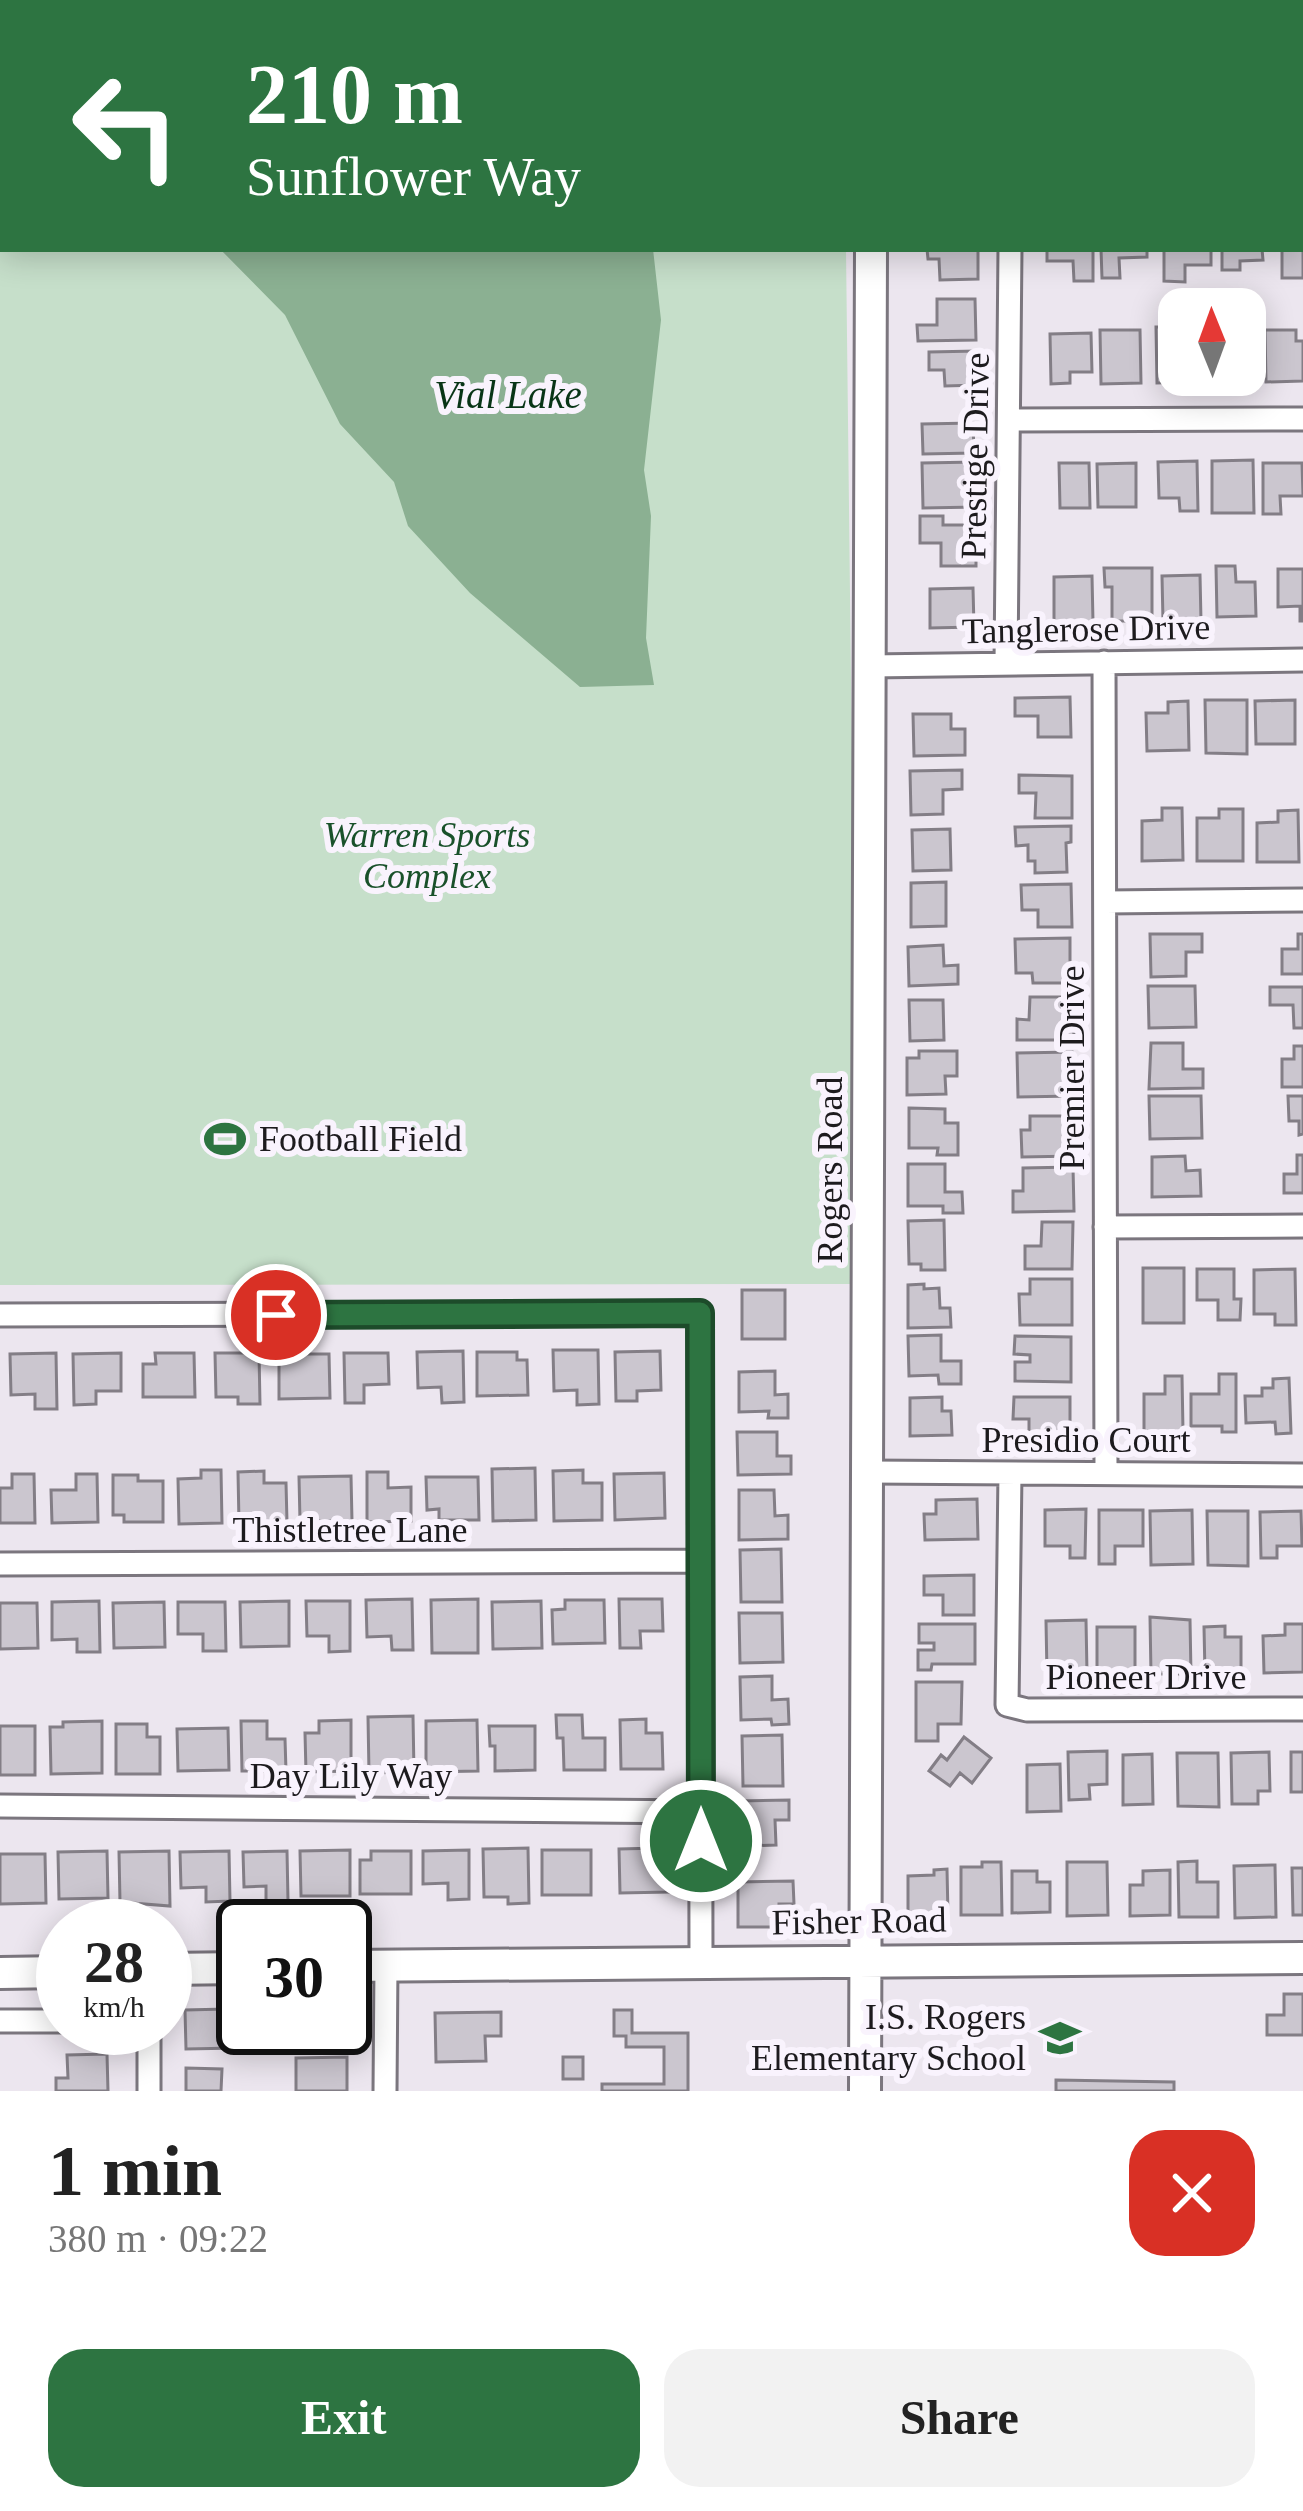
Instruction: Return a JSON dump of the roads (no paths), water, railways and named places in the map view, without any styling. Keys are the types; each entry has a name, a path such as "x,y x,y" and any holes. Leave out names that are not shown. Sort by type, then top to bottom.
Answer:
{"street":[{"name":"Rogers Road","path":"866,2091 871,252"},
{"name":"Prestige Drive","path":"1006,663 1010,252"},
{"path":"1009,420 1303,419"},
{"name":"Tanglerose Drive","path":"870,666 1303,660"},
{"name":"Premier Drive","path":"1104,662 1106,1474"},
{"path":"1106,902 1303,900"},
{"path":"1105,1226 1303,1226"},
{"path":"0,1316 700,1313 701,1962"},
{"name":"Presidio Court","path":"868,1472 1303,1474"},
{"name":"Pioneer Drive","path":"1010,1473 1007,1705 1027,1710 1303,1709"},
{"name":"Thistletree Lane","path":"0,1564 700,1561"},
{"name":"Day Lily Way","path":"0,1806 701,1812"},
{"name":"Fisher Road","path":"372,1965 1303,1958"},
{"path":"385,2091 386,1965"},
{"path":"0,1973 36,1972"},
{"path":"0,2021 36,2021"},
{"path":"149,2055 149,2091"}],"water":[{"name":"Vial Lake","path":"223,252 653,252 661,320 644,470 651,516 646,638 654,685 580,687 470,593 408,526 394,482 340,424 285,315"}],"place":[{"name":"Football Field","path":"225,1139"},
{"name":"I.S. Rogers Elementary School","path":"1060,2038"}],"park label":[{"name":"Warren Sports Complex","path":"427,856"}]}
